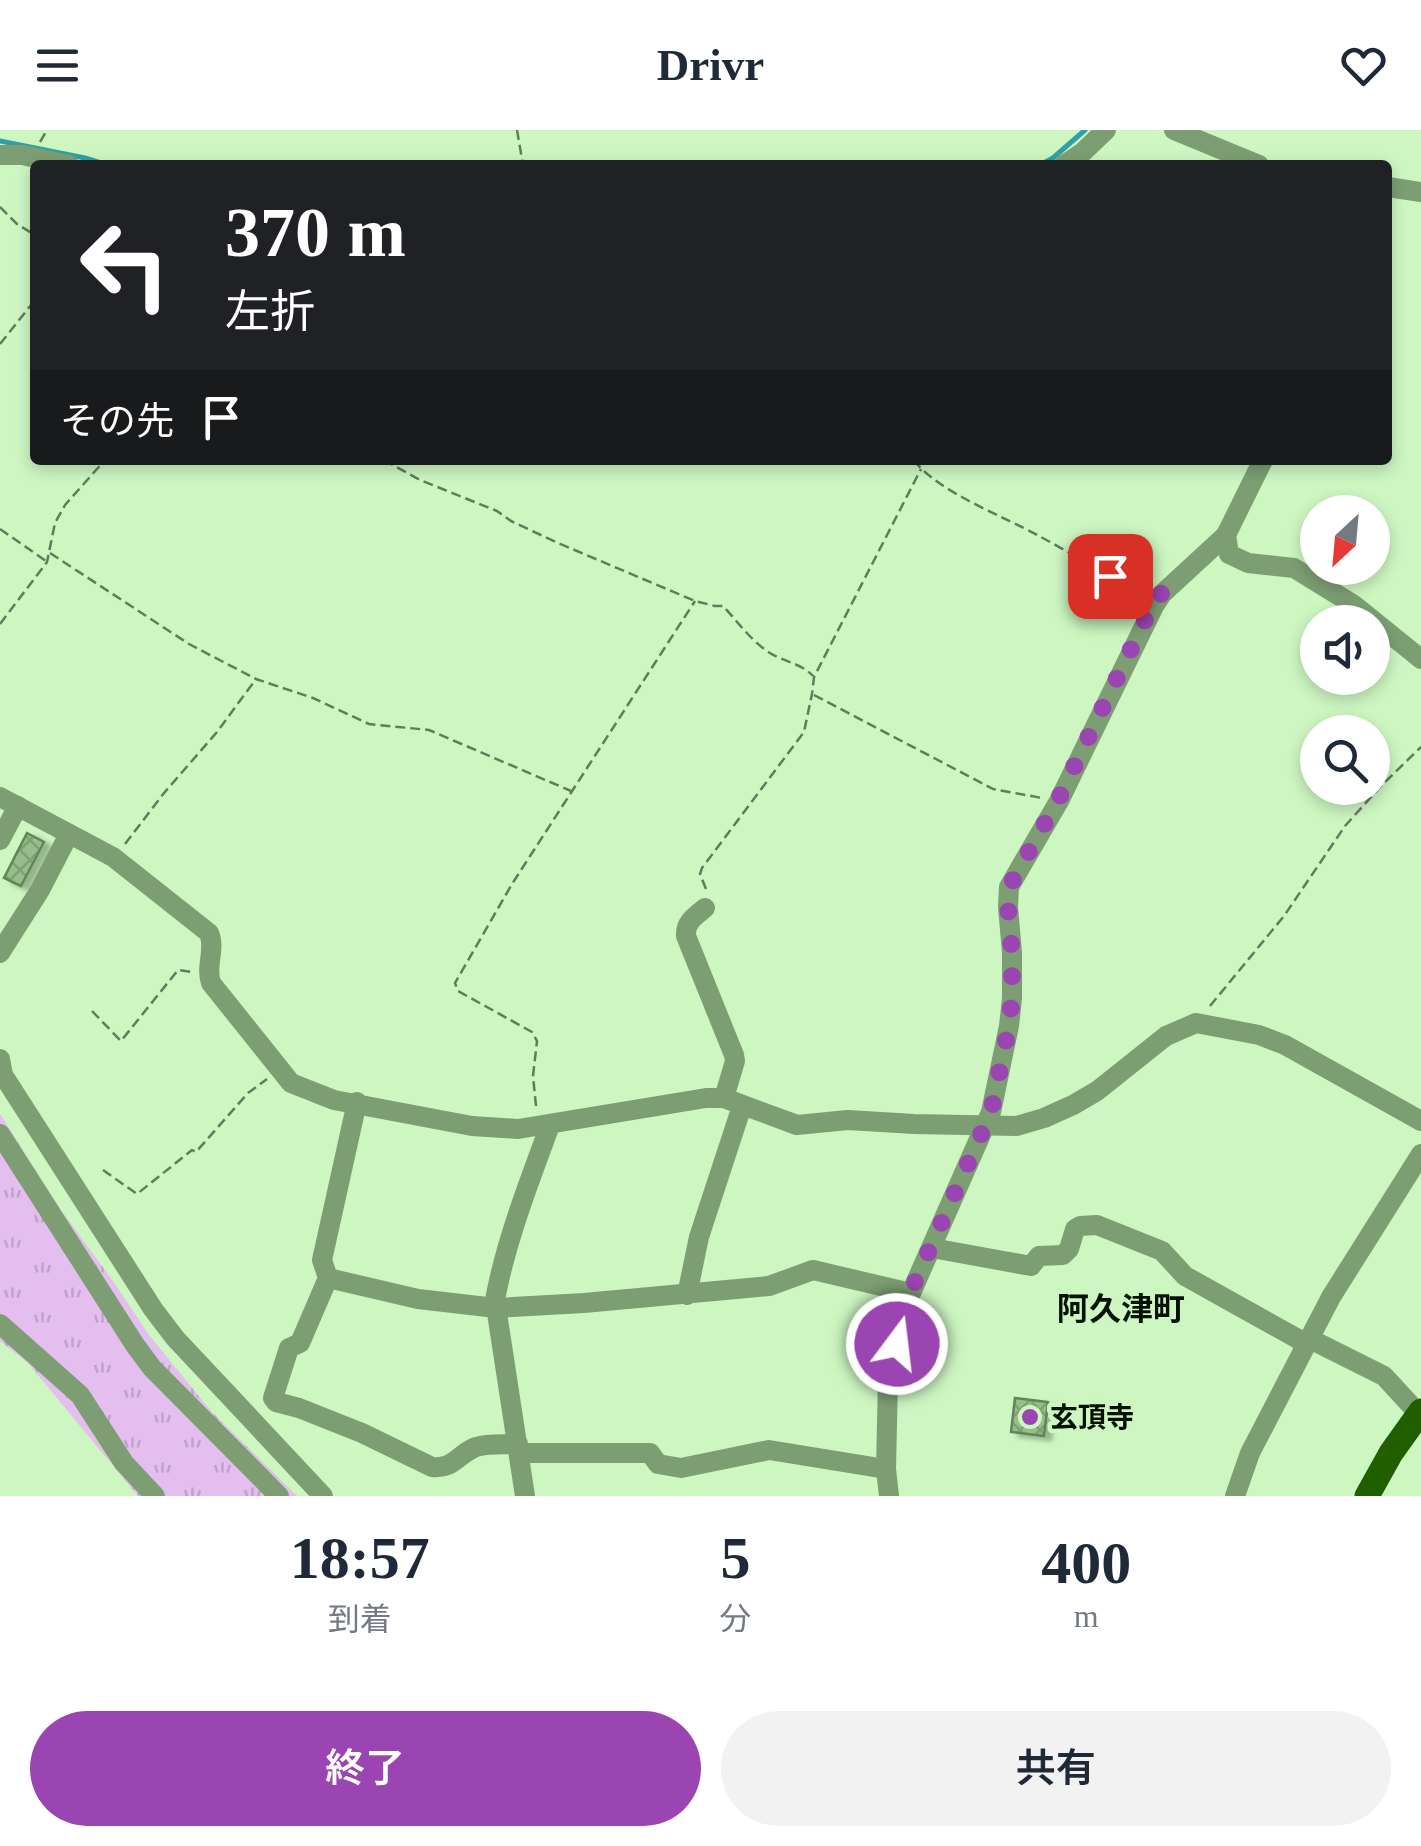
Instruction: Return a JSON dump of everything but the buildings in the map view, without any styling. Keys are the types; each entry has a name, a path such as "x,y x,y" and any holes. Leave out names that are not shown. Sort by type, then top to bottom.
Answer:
{"main road":[{"path":"1367,1496 1420,1412"}],"street":[{"path":"1072,160 1106,130"},
{"path":"1174,130 1247,160"},
{"path":"0,155 46,160"},
{"path":"1392,193 1421,192"},
{"path":"888,1496 888,1378 910,1293 985,1126 994,1095 1012,998 1009,887 1058,800 1146,618 1162,594 1226,535 1261,465"},
{"path":"1226,535 1230,554 1248,563 1294,568 1354,605 1421,658"},
{"path":"0,840 9,802 114,857 208,933 212,944 212,983 291,1083 334,1100 498,1129 544,1126 706,1098 733,1102 797,1124 848,1120 1016,1126 1073,1105 1097,1091 1166,1036 1196,1022 1259,1035 1285,1046 1421,1120"},
{"path":"0,953 40,890 69,834"},
{"path":"687,1295 733,1102 735,1061 685,931 690,920 705,908"},
{"path":"0,1059 4,1076 175,1338 322,1496"},
{"path":"356,1102 322,1260 328,1278 300,1343 289,1348 276,1402 362,1433 432,1467 448,1466 476,1448 519,1448 650,1453 658,1464 681,1468 769,1450 886,1469"},
{"path":"525,1496 496,1308 500,1270 544,1126"},
{"path":"0,1134 152,1368 279,1496"},
{"path":"1234,1496 1250,1453 1331,1297 1421,1154"},
{"path":"932,1248 1031,1266 1039,1256 1063,1255 1075,1229 1096,1225 1162,1251 1185,1276 1308,1342 1384,1376 1420,1412"},
{"path":"328,1278 418,1299 496,1308 769,1286 813,1270 910,1293"},
{"path":"0,1324 80,1395 124,1463 155,1496"}],"path":[{"path":"516,130 523,160"},
{"path":"0,206 30,232"},
{"path":"0,344 30,306"},
{"path":"0,624 47,562 55,522 65,505 101,465"},
{"path":"393,465 420,480 497,510 558,543 695,601 723,606 771,653 806,669 814,677"},
{"path":"918,465 965,499 1038,535 1133,590 1162,594"},
{"path":"705,908 710,898 700,874 702,868 804,732 814,677 921,469"},
{"path":"0,528 47,562"},
{"path":"50,552 188,644 256,678 369,724 428,730 574,792"},
{"path":"544,1126 534,1076 537,1040 532,1032 458,991 455,983 512,884 695,601"},
{"path":"114,857 218,732 256,678"},
{"path":"812,694 993,789 1058,800"},
{"path":"1196,1022 1284,916 1346,826 1421,747"},
{"path":"92,1011 121,1041 178,970 209,973"},
{"path":"103,1170 137,1194 192,1150 196,1152 248,1093 281,1070"}],"green space":[{"path":"0,1114 61,1210 149,1335 211,1411 297,1496 138,1496 28,1363 0,1341"}],"waterway":[{"path":"1049,160 1085,130"},
{"path":"0,141 91,160"}],"place":[{"name":"玄頂寺","path":"1030,1417"}],"district":[{"name":"阿久津町","path":"1121,1309"}],"route":[{"path":"897,1344 910,1293 991,1112 1012,998 1009,887 1058,800 1146,618 1162,594 1133,590 1110,576"}]}
